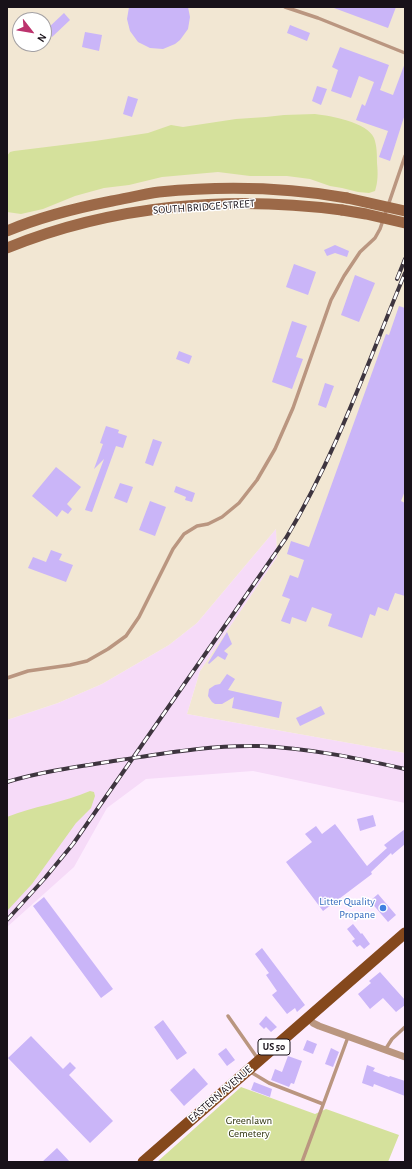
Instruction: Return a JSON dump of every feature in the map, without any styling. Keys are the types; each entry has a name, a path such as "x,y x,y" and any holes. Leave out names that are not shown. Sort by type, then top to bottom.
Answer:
{"main road":[{"name":"SOUTH BRIDGE STREET","path":"7,231 28,223 85,207 158,193 247,188 322,194 405,211"},
{"name":"SOUTH BRIDGE STREET","path":"7,248 85,223 124,214 162,208 244,203 317,206 366,214 405,223"},
{"name":"EASTERN AVENUE","path":"143,1162 405,933"}],"street":[{"path":"309,1018 319,1026 405,1057"}],"lane":[{"path":"285,7 318,18 405,53"},
{"path":"7,678 28,671 87,661 108,649 126,636 139,618 173,549 184,534 197,526 208,524 222,517 239,503 258,480 275,449 293,408 331,300 344,276 360,252 374,238 380,229 405,156"},
{"path":"228,1016 259,1060"},
{"path":"385,1050 392,1039 405,1027"},
{"path":"302,1162 348,1037"},
{"path":"248,1070 269,1083 323,1104"}],"shaded area":[{"path":"7,7 405,7 405,753 187,714 200,671 277,557 276,529 197,623 169,645 102,684 58,703 7,720"},
{"path":"276,529 277,557 200,671 187,714 405,753 405,803 253,771 146,779 107,808 74,867 7,927 7,720 58,703 102,684 169,645 197,623"}],"green space":[{"path":"315,114 348,121 370,132 374,138 377,150 378,177 375,191 369,193 358,192 330,186 310,179 287,176 250,176 218,172 162,177 129,185 104,188 75,196 43,209 21,214 7,212 7,156 10,152 148,133 171,125 183,127 236,119"},
{"path":"90,791 94,792 95,796 91,808 76,823 32,884 7,911 7,817 69,799"},
{"name":"Greenlawn Cemetery","path":"241,1087 315,1114 326,1109 399,1135 388,1162 157,1162"}],"building":[{"path":"129,7 188,7 190,17 188,29 175,44 163,49 150,48 138,42 130,31 127,19"},
{"path":"396,7 388,28 334,8"},
{"path":"64,13 70,20 52,37 52,24"},
{"path":"290,25 310,33 307,41 287,33"},
{"path":"85,32 102,35 99,51 82,47"},
{"path":"340,47 389,65 380,90 393,95 405,63 405,114 390,161 379,157 388,131 356,120 362,104 365,106 374,82 359,76 351,98 331,91 338,70 332,67"},
{"path":"317,86 327,89 321,105 312,101"},
{"path":"128,96 138,99 132,117 123,114"},
{"path":"335,245 349,251 347,257 335,253 327,256 324,250"},
{"path":"294,264 316,272 308,295 286,287"},
{"path":"355,275 375,283 359,322 341,315"},
{"path":"399,306 405,308 405,491 401,501 405,503 405,596 395,593 388,611 378,607 375,616 370,614 362,638 328,626 332,614 312,607 306,622 292,617 290,624 281,621 290,599 282,596 290,575 298,578 304,560 287,554 291,541 309,547 386,334 389,335"},
{"path":"292,321 307,326 296,357 303,359 292,389 272,382"},
{"path":"179,351 192,356 189,364 176,359"},
{"path":"325,383 334,386 326,408 318,405"},
{"path":"106,426 119,430 118,433 127,436 123,448 116,446 92,512 85,510 104,459 94,469 103,444 100,443"},
{"path":"153,439 162,442 153,466 145,463"},
{"path":"56,467 81,487 67,504 72,509 68,514 62,510 57,517 32,496"},
{"path":"120,483 133,487 127,503 114,498"},
{"path":"176,486 195,493 192,502 185,500 186,497 174,492"},
{"path":"150,501 166,507 155,536 139,530"},
{"path":"51,550 62,554 59,560 73,565 66,582 28,568 33,557 46,562"},
{"path":"227,632 232,644 224,651 228,654 225,660 218,656 209,664 208,663"},
{"path":"227,674 235,679 228,690 282,702 279,718 232,708 234,697 222,704 215,704 212,702 208,696 209,689 220,684"},
{"path":"321,706 325,714 300,726 296,718"},
{"path":"373,815 376,826 360,831 357,819"},
{"path":"335,824 367,866 387,848 384,845 405,829 405,844 392,855 391,853 371,872 372,874 323,911 286,862 312,842 305,834 316,826 322,834"},
{"name":"Litter Quality Propane","path":"378,894 396,915 388,922 370,901"},
{"path":"44,897 113,989 101,998 33,906"},
{"path":"353,924 370,944 364,949 360,945 357,947 352,941 355,939 347,929"},
{"path":"262,948 305,1005 297,1012 295,1008 287,1014 272,995 277,991 266,975 269,973 255,954"},
{"path":"380,972 405,1000 405,1005 396,1012 383,998 370,1009 358,994 371,983 369,981"},
{"path":"266,1016 277,1027 271,1032 266,1027 264,1029 259,1024"},
{"path":"163,1020 187,1053 177,1060 154,1027"},
{"path":"31,1036 63,1069 70,1062 76,1068 69,1075 113,1121 90,1143 8,1058"},
{"path":"307,1040 317,1044 313,1054 303,1050"},
{"path":"226,1048 235,1060 227,1066 218,1054"},
{"path":"331,1048 339,1052 333,1067 325,1064"},
{"path":"288,1056 302,1061 294,1084 291,1083 289,1087 271,1080 275,1069 282,1072"},
{"path":"367,1065 375,1068 373,1071 405,1081 405,1096 374,1084 373,1087 362,1083"},
{"path":"194,1068 208,1084 184,1106 170,1090"},
{"path":"254,1082 272,1089 270,1097 251,1090"},
{"path":"57,1148 70,1162 42,1162"}],"railway":[{"path":"397,279 405,259"},
{"path":"7,920 73,844 286,538 304,506 336,441 405,273"},
{"path":"7,782 49,772 120,760 189,750 241,746 277,747 314,751 351,757 405,769"}],"place":[{"name":"Litter Quality Propane","path":"383,908"}]}
